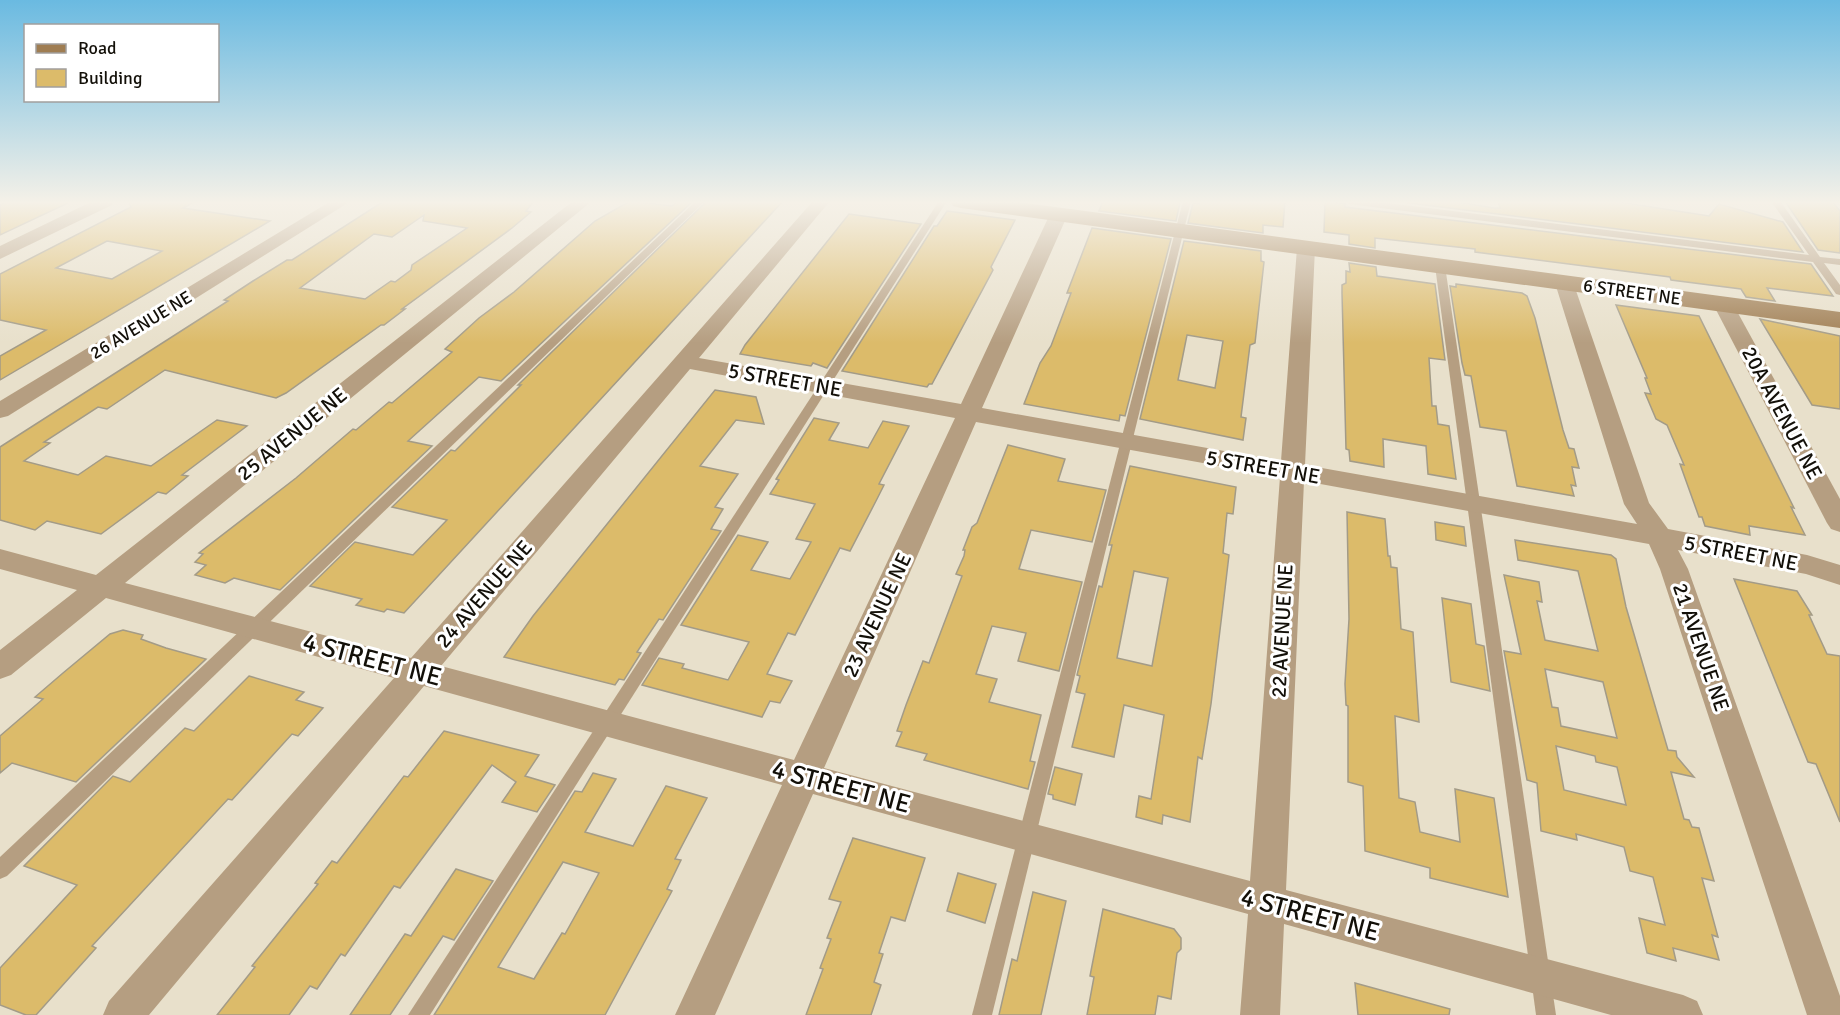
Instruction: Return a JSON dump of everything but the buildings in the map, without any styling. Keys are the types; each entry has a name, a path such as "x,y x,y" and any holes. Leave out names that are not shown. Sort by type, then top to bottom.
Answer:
{"street":[{"name":"26 AVENUE NE","path":"0,411 266,248"},
{"name":"25 AVENUE NE","path":"0,667 524,248"},
{"name":"24 AVENUE NE","path":"123,1015 782,248"},
{"name":"23 AVENUE NE","path":"695,1015 1044,248"},
{"name":"22 AVENUE NE","path":"1260,1015 1306,248"},
{"name":"6 STREET NE","path":"1309,248 1840,320"},
{"name":"21 AVENUE NE","path":"1565,283 1637,504 1659,537 1674,569 1827,1015"},
{"name":"20A AVENUE NE","path":"1723,304 1832,491 1840,523"},
{"name":"5 STREET NE","path":"685,362 1659,537 1807,565 1840,575"},
{"name":"4 STREET NE","path":"0,559 1683,1015"}],"lane":[{"path":"0,870 651,248"},
{"path":"418,1015 608,724 912,248"},
{"path":"982,1015 1176,248"},
{"path":"1731,248 1840,262"},
{"path":"1809,248 1840,292"},
{"path":"1440,266 1546,1015"}]}
